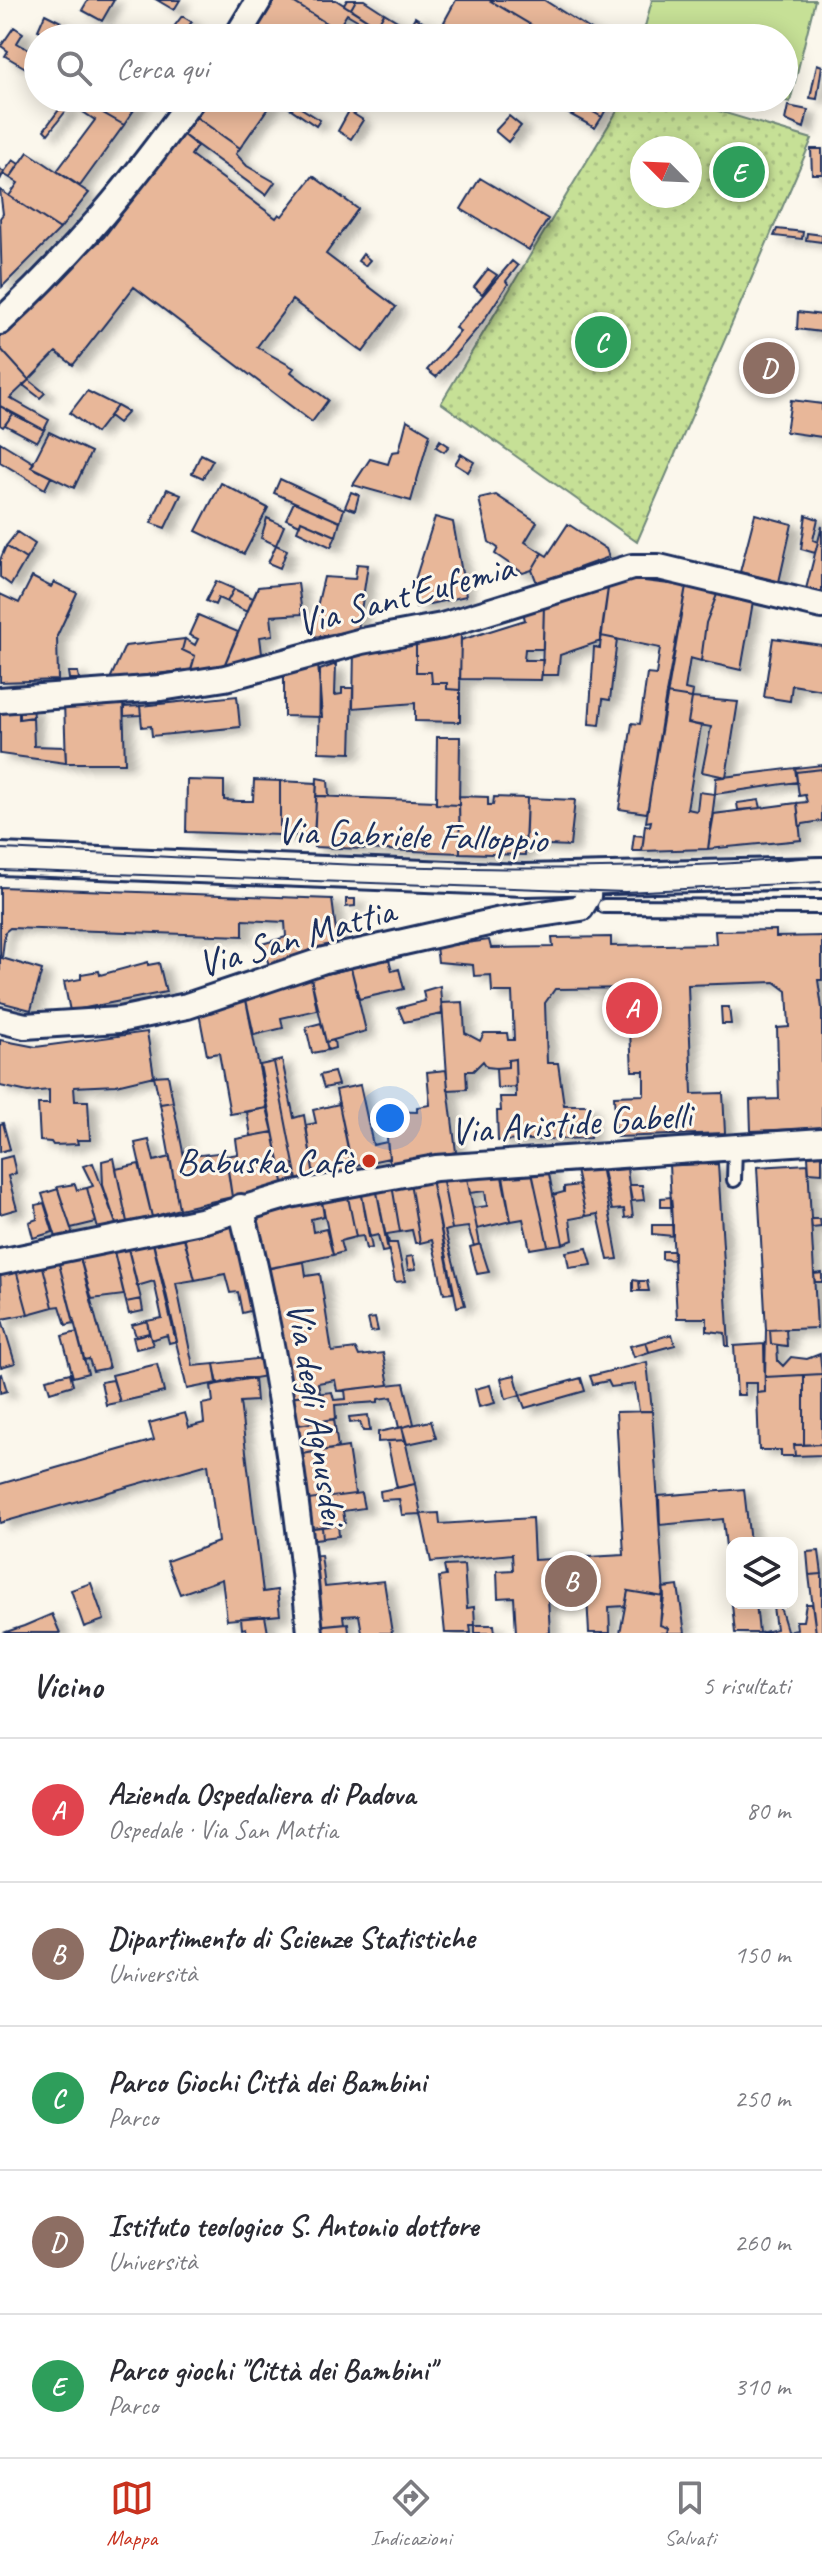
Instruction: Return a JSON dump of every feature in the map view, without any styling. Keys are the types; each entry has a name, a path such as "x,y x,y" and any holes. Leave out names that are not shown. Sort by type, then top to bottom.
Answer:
{"street":[{"path":"244,24 259,0"},
{"path":"0,322 82,244 183,112"},
{"name":"Via Sant'Eufemia","path":"0,700 161,688 225,678 362,641 442,626 632,567 659,567 822,606"},
{"name":"Via Gabriele Falloppio","path":"0,859 524,880 589,879 690,891 822,873"},
{"name":"Via San Mattia","path":"0,1020 25,1026 119,1020 187,1006 324,960 501,920 581,908 588,896 589,879"},
{"name":"Via Aristide Gabelli","path":"0,1262 205,1220 241,1207 436,1168 822,1141"},
{"name":"Via degli Agnusdei","path":"241,1207 277,1370 299,1515 310,1633"}],"lane":[{"path":"604,906 690,891 822,907"},
{"path":"734,1180 735,1147"}],"green space":[{"path":"652,0 815,0 798,69 798,24 646,24"},
{"path":"617,112 722,112 812,139 637,542 441,403"}],"building":[{"path":"88,0 114,0 102,21 82,10"},
{"path":"157,0 180,0 174,10"},
{"path":"275,0 290,0 328,24 260,24"},
{"path":"290,0 336,0 374,24 364,24 347,14 341,24 328,24"},
{"path":"347,0 356,0 351,9 344,5"},
{"path":"356,0 364,0 384,13 378,24 374,24 351,9"},
{"path":"456,0 489,0 529,24 447,24 444,22"},
{"path":"489,0 544,0 582,24 529,24"},
{"path":"384,13 402,24 378,24"},
{"path":"45,14 61,22 60,24 41,24"},
{"path":"182,16 192,22 190,24 176,24"},
{"path":"415,17 426,24 411,24"},
{"path":"14,27 23,33 17,43 24,47 24,67 5,56 8,51 1,46"},
{"path":"817,64 822,66 817,99 810,98"},
{"path":"798,108 808,110 804,128 785,120 787,112 798,112"},
{"path":"57,112 65,112 48,134 44,130"},
{"path":"83,112 101,112 124,125 80,186 57,171 95,120"},
{"path":"101,112 133,112 124,125"},
{"path":"200,112 265,112 240,148 196,117"},
{"path":"296,112 307,112 320,120 316,126"},
{"path":"348,112 363,120 351,139 338,131"},
{"path":"566,112 593,112 602,117 595,128"},
{"path":"509,116 521,126 508,142 495,131"},
{"path":"196,117 240,148 236,154 247,166 275,182 266,195 182,134"},
{"path":"182,134 197,146 191,155 276,218 279,214 282,216 313,176 358,209 326,254 396,307 363,352 292,300 257,347 294,368 291,372 328,400 312,422 134,287 73,365 56,352 29,380 0,348 0,333 104,237"},
{"path":"811,149 822,149 822,174 812,174"},
{"path":"28,152 89,193 60,229 9,196 18,183 10,178"},
{"path":"13,160 19,164 10,178 3,174 0,180 0,169 4,172"},
{"path":"480,178 548,219 529,250 461,209"},
{"path":"0,190 60,229 2,287 0,218 3,214"},
{"path":"777,229 803,232 802,239 774,236"},
{"path":"807,233 822,235 822,242 806,240"},
{"path":"363,254 370,260 365,266 358,261"},
{"path":"512,261 518,266 506,281 508,284 482,323 436,377 427,370 460,331 455,328"},
{"path":"488,269 497,275 482,294 474,287"},
{"path":"798,312 822,315 822,332 797,329"},
{"path":"0,348 29,380 10,398 49,420 44,430 0,406"},
{"path":"29,380 45,393 40,398 23,385"},
{"path":"87,391 117,406 96,433 70,413"},
{"path":"791,400 822,404 822,437 786,432"},
{"path":"0,406 13,414 3,427 0,425"},
{"path":"117,406 128,412 118,423 109,416"},
{"path":"13,414 44,430 37,442 5,425"},
{"path":"407,420 430,434 411,501 353,485 370,459 388,464 392,452 399,451"},
{"path":"49,432 91,452 74,488 31,467"},
{"path":"440,440 449,446 444,452 436,447"},
{"path":"0,442 34,463 31,467 51,477 45,489 0,462"},
{"path":"201,454 213,460 203,478 192,473"},
{"path":"461,454 474,462 468,472 455,464"},
{"path":"280,479 344,509 340,522 274,493"},
{"path":"221,483 268,508 244,554 196,531"},
{"path":"167,489 181,495 165,528 151,523"},
{"path":"351,492 359,495 355,510 345,507"},
{"path":"496,495 537,522 525,542 542,553 532,570 523,573 495,554 498,548 489,542 479,499"},
{"path":"294,502 340,522 336,536 301,521 300,525 286,519"},
{"path":"755,514 792,524 779,582 740,572"},
{"path":"806,515 818,519 813,540 818,542 815,553 801,549"},
{"path":"435,517 453,522 466,596 416,607 412,589"},
{"path":"267,518 284,526 276,545 261,538"},
{"path":"301,521 336,536 331,547 297,531"},
{"path":"568,524 606,549 609,557 537,583 532,570 542,553 547,556"},
{"path":"822,526 822,593 806,589"},
{"path":"17,532 35,544 26,559 6,546"},
{"path":"276,545 287,550 280,568 268,563"},
{"path":"6,546 26,559 11,585 0,577 0,560"},
{"path":"357,564 368,565 358,630 314,637 324,577 355,579"},
{"path":"32,577 51,587 54,582 77,593 57,636 58,680 0,682 0,594 19,603"},
{"path":"619,578 686,586 647,813 619,809 632,723 640,724 647,674 656,675 660,648 601,636 609,581"},
{"path":"216,581 234,589 227,602 218,598 215,605 206,601"},
{"path":"609,581 601,641 560,655 558,675 542,675 544,604"},
{"path":"298,583 302,614 271,616 273,635 260,637 262,654 224,666 258,587"},
{"path":"686,586 718,592 706,623 701,661 690,658 685,689 693,691 692,698 666,694"},
{"path":"234,589 253,598 247,612 227,602"},
{"path":"718,592 753,602 741,670 701,661 706,623"},
{"path":"544,604 543,649 525,649 524,660 543,660 541,680 460,679 461,640 525,620 523,612"},
{"path":"198,615 238,632 224,666 191,670 195,656 182,650 185,639 195,645 198,639 189,635"},
{"path":"461,631 460,690 447,689 447,683 432,683 431,672 416,672 416,638"},
{"path":"601,636 617,639 610,700 603,699 600,725 589,724 594,647 600,648"},
{"path":"416,638 416,672 431,672 432,683 447,683 447,689 460,690 460,722 415,721 415,703 353,708 354,647"},
{"path":"773,638 822,645 822,690 792,685 790,701 764,697"},
{"path":"185,639 182,650 195,656 191,670 110,679 125,646"},
{"path":"318,664 322,717 284,716 284,671"},
{"path":"336,664 335,695 342,694 342,688 353,688 351,753 319,752 320,670"},
{"path":"68,672 78,672 79,679 69,679"},
{"path":"666,694 692,698 688,723 701,726 687,809 697,811 699,792 715,794 708,849 642,851 645,825 650,826 651,821 646,822"},
{"path":"237,696 240,727 152,736 151,726 142,727 140,706"},
{"path":"692,698 738,702 726,777 702,772 711,727 688,723"},
{"path":"123,700 125,763 66,763 64,702"},
{"path":"32,706 33,717 19,719 19,707"},
{"path":"140,706 141,715 124,716 124,707"},
{"path":"19,712 19,719 33,717 34,746 65,747 66,763 0,754 0,713"},
{"path":"437,737 460,737 459,805 436,804"},
{"path":"822,765 822,769 796,772 795,768"},
{"path":"795,768 797,782 715,794 716,778"},
{"path":"822,769 822,821 803,824 800,828 797,803 807,802 805,795 799,796 796,772"},
{"path":"317,778 328,780 329,796 316,796"},
{"path":"187,780 224,781 224,800 239,801 253,801 254,780 280,781 280,835 186,832"},
{"path":"280,781 317,783 314,836 280,835"},
{"path":"316,796 435,801 436,804 459,805 460,853 314,847"},
{"path":"459,796 488,797 488,805 493,805 494,797 527,798 525,855 460,853"},
{"path":"527,798 575,800 570,846 525,844"},
{"path":"759,800 761,808 738,810 737,803"},
{"path":"797,803 801,840 708,849 714,814"},
{"path":"634,835 644,836 642,851 632,851"},
{"path":"0,887 332,899 338,946 270,968 262,944 286,937 285,922 243,920 243,936 10,928 5,932 2,958 42,970 31,1010 0,1002"},
{"path":"346,899 355,899 355,906 346,907"},
{"path":"776,930 776,937 822,936 822,980 818,980 822,1008 822,1128 751,1131 750,1100 779,1099 777,1028 789,1027 787,991 775,982 688,985 692,1094 723,1093 725,1133 616,1137 614,1096 644,1095 644,1071 632,1071 630,1031 643,1030 641,988 555,989 545,1003 547,1063 558,1063 564,1105 589,1105 590,1138 498,1141 500,1097 516,1097 515,1059 508,1060 508,1067 496,1068 487,1067 483,1061 473,1071 466,1071 467,1089 448,1090 442,1003 463,1002 465,1033 480,1041 484,1033 507,1033 508,1040 514,1040 512,992 492,992 491,975 474,976 473,965 438,962 436,947 489,940 491,948 553,947 552,938 611,937 611,946 716,944 715,931"},
{"path":"389,959 392,971 399,969 404,989 359,999 351,968"},
{"path":"148,962 148,965 159,963 166,992 70,1011 64,982 81,979 81,974 99,971 100,975"},
{"path":"351,968 366,1031 326,1042 311,978"},
{"path":"311,978 317,1010 281,1018 283,1028 254,1035 245,995"},
{"path":"440,986 442,1014 404,1022 398,1008 425,1001 423,991"},
{"path":"245,995 267,1108 230,1114 219,1053 207,1055 199,1013"},
{"path":"721,1007 729,1007 731,1024 722,1024"},
{"path":"321,1023 328,1050 312,1053 306,1027"},
{"path":"147,1032 154,1076 116,1085 74,1087 75,1101 88,1101 90,1140 53,1145 40,1141 38,1104 49,1104 49,1090 28,1092 0,1086 0,1040 36,1047"},
{"path":"334,1040 335,1048 328,1050 326,1042"},
{"path":"515,1059 516,1087 497,1088 496,1068 508,1067 508,1060"},
{"path":"282,1060 294,1118 304,1115 315,1182 298,1185 274,1062"},
{"path":"274,1062 298,1185 284,1187 260,1065"},
{"path":"446,1070 456,1152 390,1166 384,1111 417,1112 417,1107 430,1105 427,1072"},
{"path":"334,1072 338,1085 324,1088 320,1075"},
{"path":"168,1075 173,1102 160,1104 154,1076"},
{"path":"360,1085 373,1145 387,1142 389,1158 352,1166 336,1090"},
{"path":"173,1102 184,1157 225,1152 232,1197 179,1209 160,1104"},
{"path":"339,1104 353,1174 315,1182 306,1125 316,1123 313,1110"},
{"path":"267,1108 273,1132 251,1136 247,1112"},
{"path":"3,1123 10,1149 0,1152 0,1124"},
{"path":"273,1132 284,1187 232,1197 226,1156 238,1154 236,1139"},
{"path":"149,1140 154,1161 170,1157 179,1209 152,1217 135,1143"},
{"path":"822,1155 822,1173 809,1172 808,1156"},
{"path":"12,1156 16,1173 8,1176 17,1209 0,1214 0,1159"},
{"path":"114,1158 127,1222 116,1224 103,1185 102,1161"},
{"path":"93,1163 116,1224 98,1229 87,1188 93,1186 83,1166"},
{"path":"139,1164 152,1217 127,1222 116,1169"},
{"path":"547,1164 563,1244 548,1246 532,1172"},
{"path":"718,1164 729,1346 726,1346 725,1333 707,1331 707,1318 677,1318 669,1165"},
{"path":"808,1164 817,1328 766,1330 757,1167"},
{"path":"575,1166 601,1166 618,1259 608,1260 598,1214 586,1216"},
{"path":"601,1166 626,1166 627,1169 603,1171"},
{"path":"500,1167 511,1221 477,1229 473,1208 487,1206 485,1191 470,1193 466,1173"},
{"path":"627,1169 633,1217 625,1218 624,1209 612,1210 603,1171"},
{"path":"532,1172 548,1246 530,1249 523,1219 511,1221 503,1176"},
{"path":"466,1173 480,1244 474,1246 468,1227 452,1229 442,1176"},
{"path":"442,1176 452,1229 445,1231 465,1305 457,1307 431,1179"},
{"path":"431,1179 453,1293 444,1294 432,1240 420,1243 410,1182"},
{"path":"410,1182 420,1243 415,1243 412,1230 400,1232 392,1185"},
{"path":"75,1184 77,1190 87,1188 96,1222 71,1228 57,1187"},
{"path":"392,1185 400,1232 387,1234 389,1243 397,1243 405,1281 395,1282 376,1187"},
{"path":"579,1185 586,1216 570,1219 573,1240 563,1244 553,1195 564,1192 564,1187"},
{"path":"629,1185 642,1185 644,1200 632,1201"},
{"path":"376,1187 388,1251 382,1252 378,1235 369,1237 361,1190"},
{"path":"58,1189 73,1235 57,1240 42,1194"},
{"path":"361,1190 372,1248 366,1249 363,1236 356,1237 347,1192"},
{"path":"347,1192 356,1237 340,1241 343,1252 333,1255 321,1197"},
{"path":"321,1197 324,1216 311,1219 313,1232 326,1229 333,1255 262,1270 249,1212"},
{"path":"671,1197 672,1207 661,1207 661,1198"},
{"path":"44,1203 53,1232 33,1238 29,1222 37,1219 36,1205"},
{"path":"811,1219 820,1219 821,1227 812,1228"},
{"path":"238,1224 254,1310 242,1313 238,1292 230,1293 225,1274 195,1280 183,1235"},
{"path":"652,1225 673,1225 673,1236 652,1234"},
{"path":"182,1229 195,1280 176,1283 193,1366 214,1364 217,1383 187,1389 151,1235"},
{"path":"151,1235 177,1341 169,1343 167,1335 151,1340 147,1321 162,1318 154,1281 137,1286 126,1240"},
{"path":"126,1240 141,1299 126,1302 112,1243"},
{"path":"112,1243 124,1295 92,1299 78,1251"},
{"path":"480,1244 489,1272 477,1274 470,1247"},
{"path":"587,1248 592,1265 569,1268 566,1252"},
{"path":"78,1251 109,1368 93,1371 89,1359 84,1360 57,1256"},
{"path":"662,1251 674,1251 674,1260 662,1259"},
{"path":"57,1256 74,1323 66,1325 60,1306 53,1307 41,1259"},
{"path":"413,1256 416,1269 408,1270 406,1257"},
{"path":"41,1259 53,1307 28,1314 15,1266"},
{"path":"304,1262 306,1276 320,1274 332,1352 356,1349 359,1356 383,1353 389,1385 337,1391 335,1380 318,1383 320,1393 288,1397 268,1268"},
{"path":"15,1266 28,1314 2,1319 0,1269"},
{"path":"822,1273 822,1282 815,1282 814,1274"},
{"path":"633,1280 639,1281 640,1291 633,1291"},
{"path":"639,1281 647,1281 649,1291 640,1291"},
{"path":"141,1299 143,1311 129,1314 126,1302"},
{"path":"0,1313 15,1363 1,1367 0,1365"},
{"path":"375,1318 378,1331 371,1332 368,1319"},
{"path":"147,1321 149,1333 136,1336 132,1325"},
{"path":"786,1329 787,1346 771,1344 770,1330"},
{"path":"766,1330 770,1330 771,1344 777,1345 778,1361 783,1366 791,1357 807,1359 820,1354 822,1374 765,1377"},
{"path":"77,1332 88,1373 73,1377 62,1336"},
{"path":"149,1333 153,1345 136,1349 133,1337"},
{"path":"672,1334 675,1345 649,1352 646,1342"},
{"path":"646,1342 649,1352 634,1357 630,1346"},
{"path":"764,1344 765,1392 757,1393 757,1383 744,1383 745,1395 737,1395 734,1346"},
{"path":"263,1358 266,1376 218,1384 214,1364"},
{"path":"647,1362 652,1411 639,1411 635,1384 611,1387 608,1381 593,1384 590,1376"},
{"path":"157,1364 164,1392 120,1402 112,1375"},
{"path":"70,1373 73,1385 50,1392 46,1379"},
{"path":"822,1374 822,1444 804,1445 804,1375"},
{"path":"0,1375 7,1391 0,1393"},
{"path":"515,1375 520,1395 506,1399 501,1378"},
{"path":"804,1375 804,1445 794,1445 795,1456 781,1456 781,1450 759,1450 757,1393 765,1392 765,1377"},
{"path":"237,1378 254,1378 256,1401 240,1402 263,1592 277,1590 280,1615 227,1620 222,1579 180,1594 167,1561 218,1542 208,1464 0,1523 0,1484 154,1440 149,1423 185,1413 189,1427 204,1423 202,1404 213,1402 211,1386"},
{"path":"581,1378 585,1391 525,1408 520,1395"},
{"path":"113,1380 120,1402 106,1405 101,1382"},
{"path":"404,1383 414,1424 399,1428 392,1397 378,1399 378,1402 335,1405 336,1419 292,1426 288,1397 332,1392 334,1400 346,1399 345,1390"},
{"path":"490,1385 495,1403 479,1407 475,1389"},
{"path":"652,1411 664,1597 628,1591 625,1606 609,1607 610,1633 589,1633 587,1597 548,1598 550,1633 516,1633 514,1597 498,1598 497,1571 513,1570 512,1554 431,1562 421,1514 439,1513 440,1524 532,1518 534,1560 624,1555 616,1412"},
{"path":"368,1415 370,1431 363,1431 360,1422 350,1423 349,1417"},
{"path":"334,1419 338,1448 295,1455 292,1426"},
{"path":"431,1421 436,1438 407,1444 402,1427"},
{"path":"402,1427 405,1440 378,1442 378,1432"},
{"path":"405,1440 415,1484 397,1488 387,1441"},
{"path":"822,1444 822,1455 795,1456 794,1445"},
{"path":"348,1447 355,1494 301,1501 295,1455"},
{"path":"415,1484 421,1514 402,1515 399,1499 381,1500 380,1491"},
{"path":"744,1489 749,1537 726,1537 726,1548 723,1519 660,1525 659,1496"},
{"path":"361,1493 364,1508 343,1511 345,1523 305,1529 301,1501"},
{"path":"338,1525 339,1536 323,1538 322,1527"},
{"path":"322,1527 323,1538 306,1540 305,1529"},
{"path":"819,1551 822,1574 809,1575 807,1552"},
{"path":"321,1555 325,1587 384,1581 392,1633 362,1633 359,1615 343,1616 344,1623 315,1626 308,1556"},
{"path":"464,1565 467,1608 474,1607 475,1625 470,1625 471,1633 445,1633 439,1577 446,1576 444,1566"},
{"path":"822,1574 822,1633 816,1633 809,1575"},
{"path":"91,1583 104,1620 84,1627 71,1590"},
{"path":"678,1586 685,1633 667,1633 668,1628 660,1625 663,1588"},
{"path":"628,1591 664,1597 660,1625 668,1628 667,1633 620,1633"},
{"path":"806,1604 812,1604 816,1633 792,1633 791,1630 797,1629 796,1621 803,1621"},
{"path":"732,1609 757,1609 759,1633 735,1633"},
{"path":"773,1609 781,1609 787,1630 792,1633 760,1633 776,1629"},
{"path":"52,1614 60,1633 3,1633 24,1626"},
{"path":"265,1616 268,1633 247,1633 246,1628 242,1629 241,1618"},
{"path":"348,1623 349,1633 316,1633 315,1626"},
{"path":"475,1625 494,1625 495,1633 475,1633"}],"tram line":[{"path":"0,849 515,869 720,864 822,856"},
{"path":"0,870 625,892 822,882"}],"place":[{"name":"Parco giochi \"Città dei Bambini\"","path":"739,172"},
{"name":"Parco Giochi Città dei Bambini","path":"601,342"},
{"name":"Istituto teologico S. Antonio dottore","path":"769,368"},
{"name":"Azienda Ospedaliera di Padova","path":"632,1008"},
{"name":"Babuska Cafè","path":"369,1161"},
{"name":"Dipartimento di Scienze Statistiche","path":"571,1581"}]}
